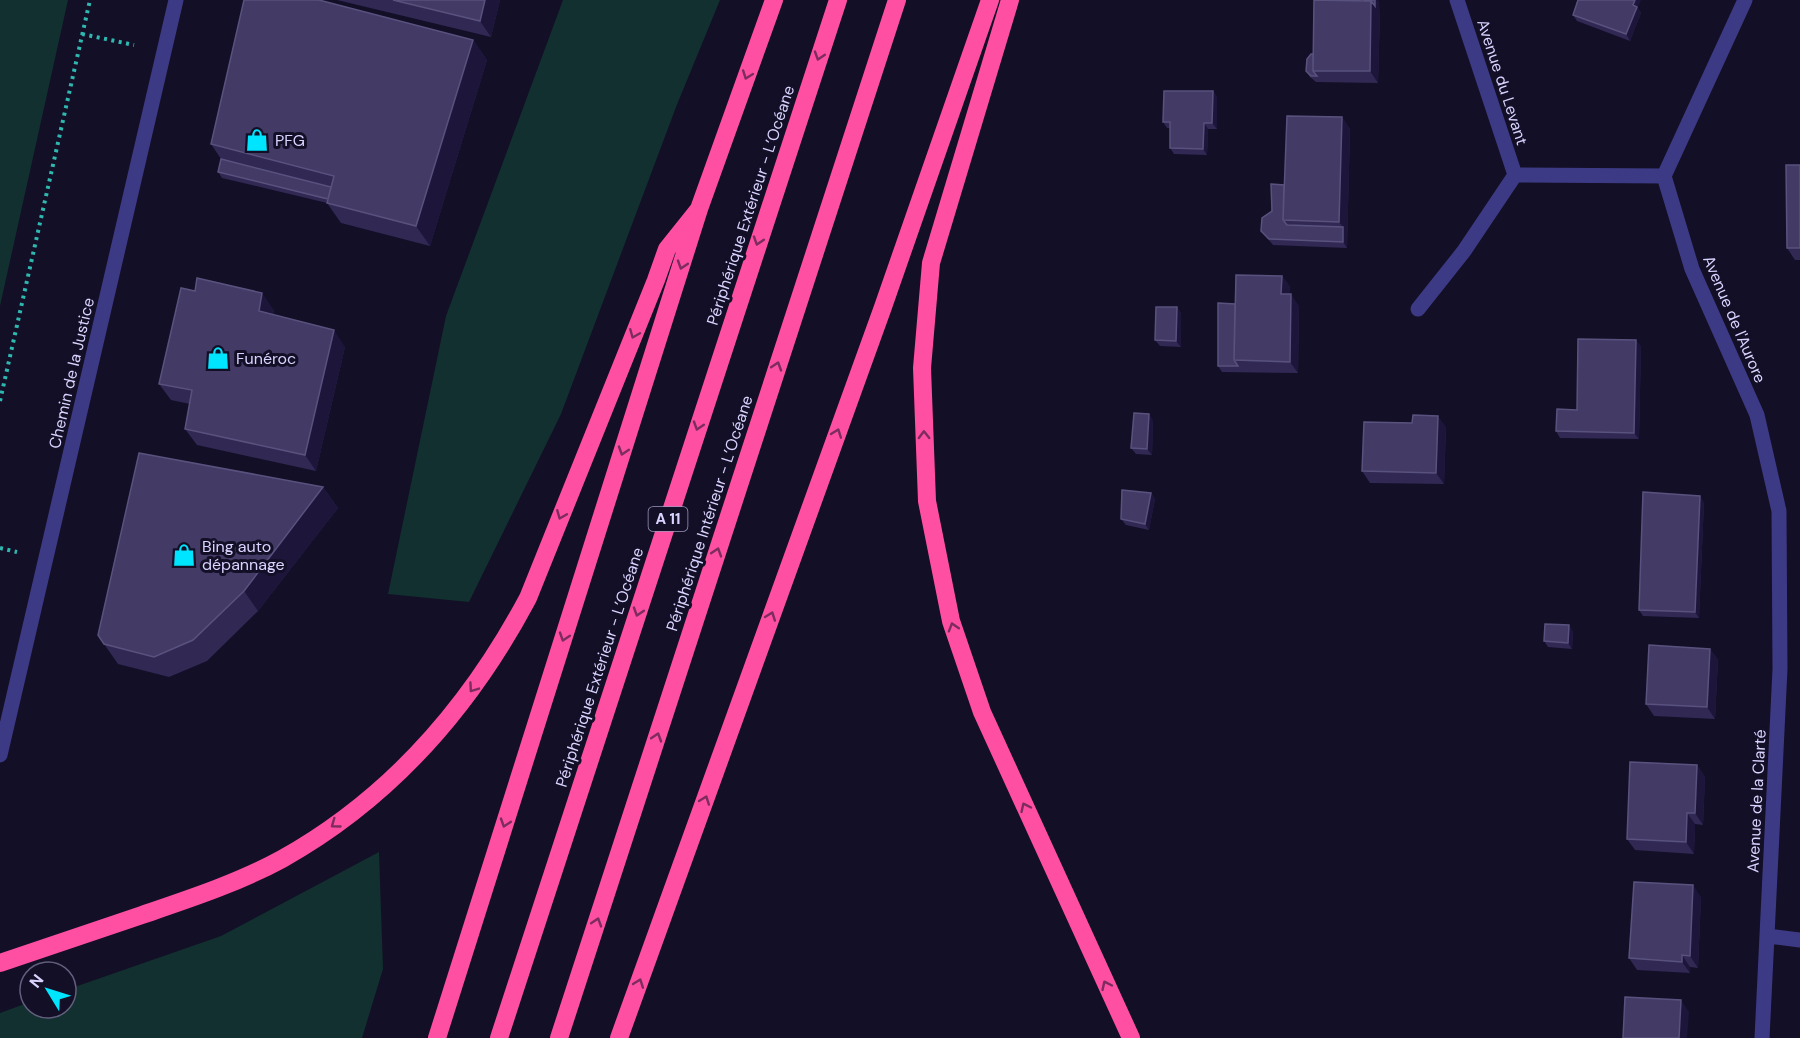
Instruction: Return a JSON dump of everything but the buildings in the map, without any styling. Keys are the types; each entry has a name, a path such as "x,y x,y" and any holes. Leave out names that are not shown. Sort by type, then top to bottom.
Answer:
{"highway":[{"path":"437,1038 699,209 774,0"},
{"name":"Périphérique Extérieur - L’Océane","path":"499,1038 838,0"},
{"name":"Périphérique Intérieur - L’Océane","path":"559,1038 897,0"},
{"path":"619,1038 883,307 990,0"},
{"path":"1010,0 931,264 922,368 927,501 951,621 982,712 1131,1038"},
{"path":"0,963 176,903 233,882 280,860 328,829 385,786 434,736 461,705 486,669 508,636 528,598 667,249 699,209"}],"street":[{"name":"Chemin de la Justice","path":"0,754 176,0"},
{"name":"Avenue du Levant","path":"1456,0 1515,175"},
{"path":"1418,309 1464,251 1515,175 1664,176 1745,0"},
{"name":"Avenue de l'Aurore","path":"1664,176 1692,269 1757,415 1779,511 1780,669"},
{"name":"Avenue de la Clarté","path":"1762,1038 1780,669"},
{"path":"1768,936 1800,940"}],"path":[{"path":"0,401 90,0"},
{"path":"82,34 164,51"}],"green space":[{"path":"0,0 68,0 0,306"},
{"path":"563,0 720,0 676,107 561,414 469,602 388,594 446,316"},
{"path":"379,852 383,969 362,1038 0,1038 0,1013 18,1006 18,1020 78,1020 78,986 221,936"}],"place":[{"name":"PFG","path":"257,140"},
{"name":"Funéroc","path":"218,358"},
{"name":"Bing auto dépannage","path":"184,555"}]}
